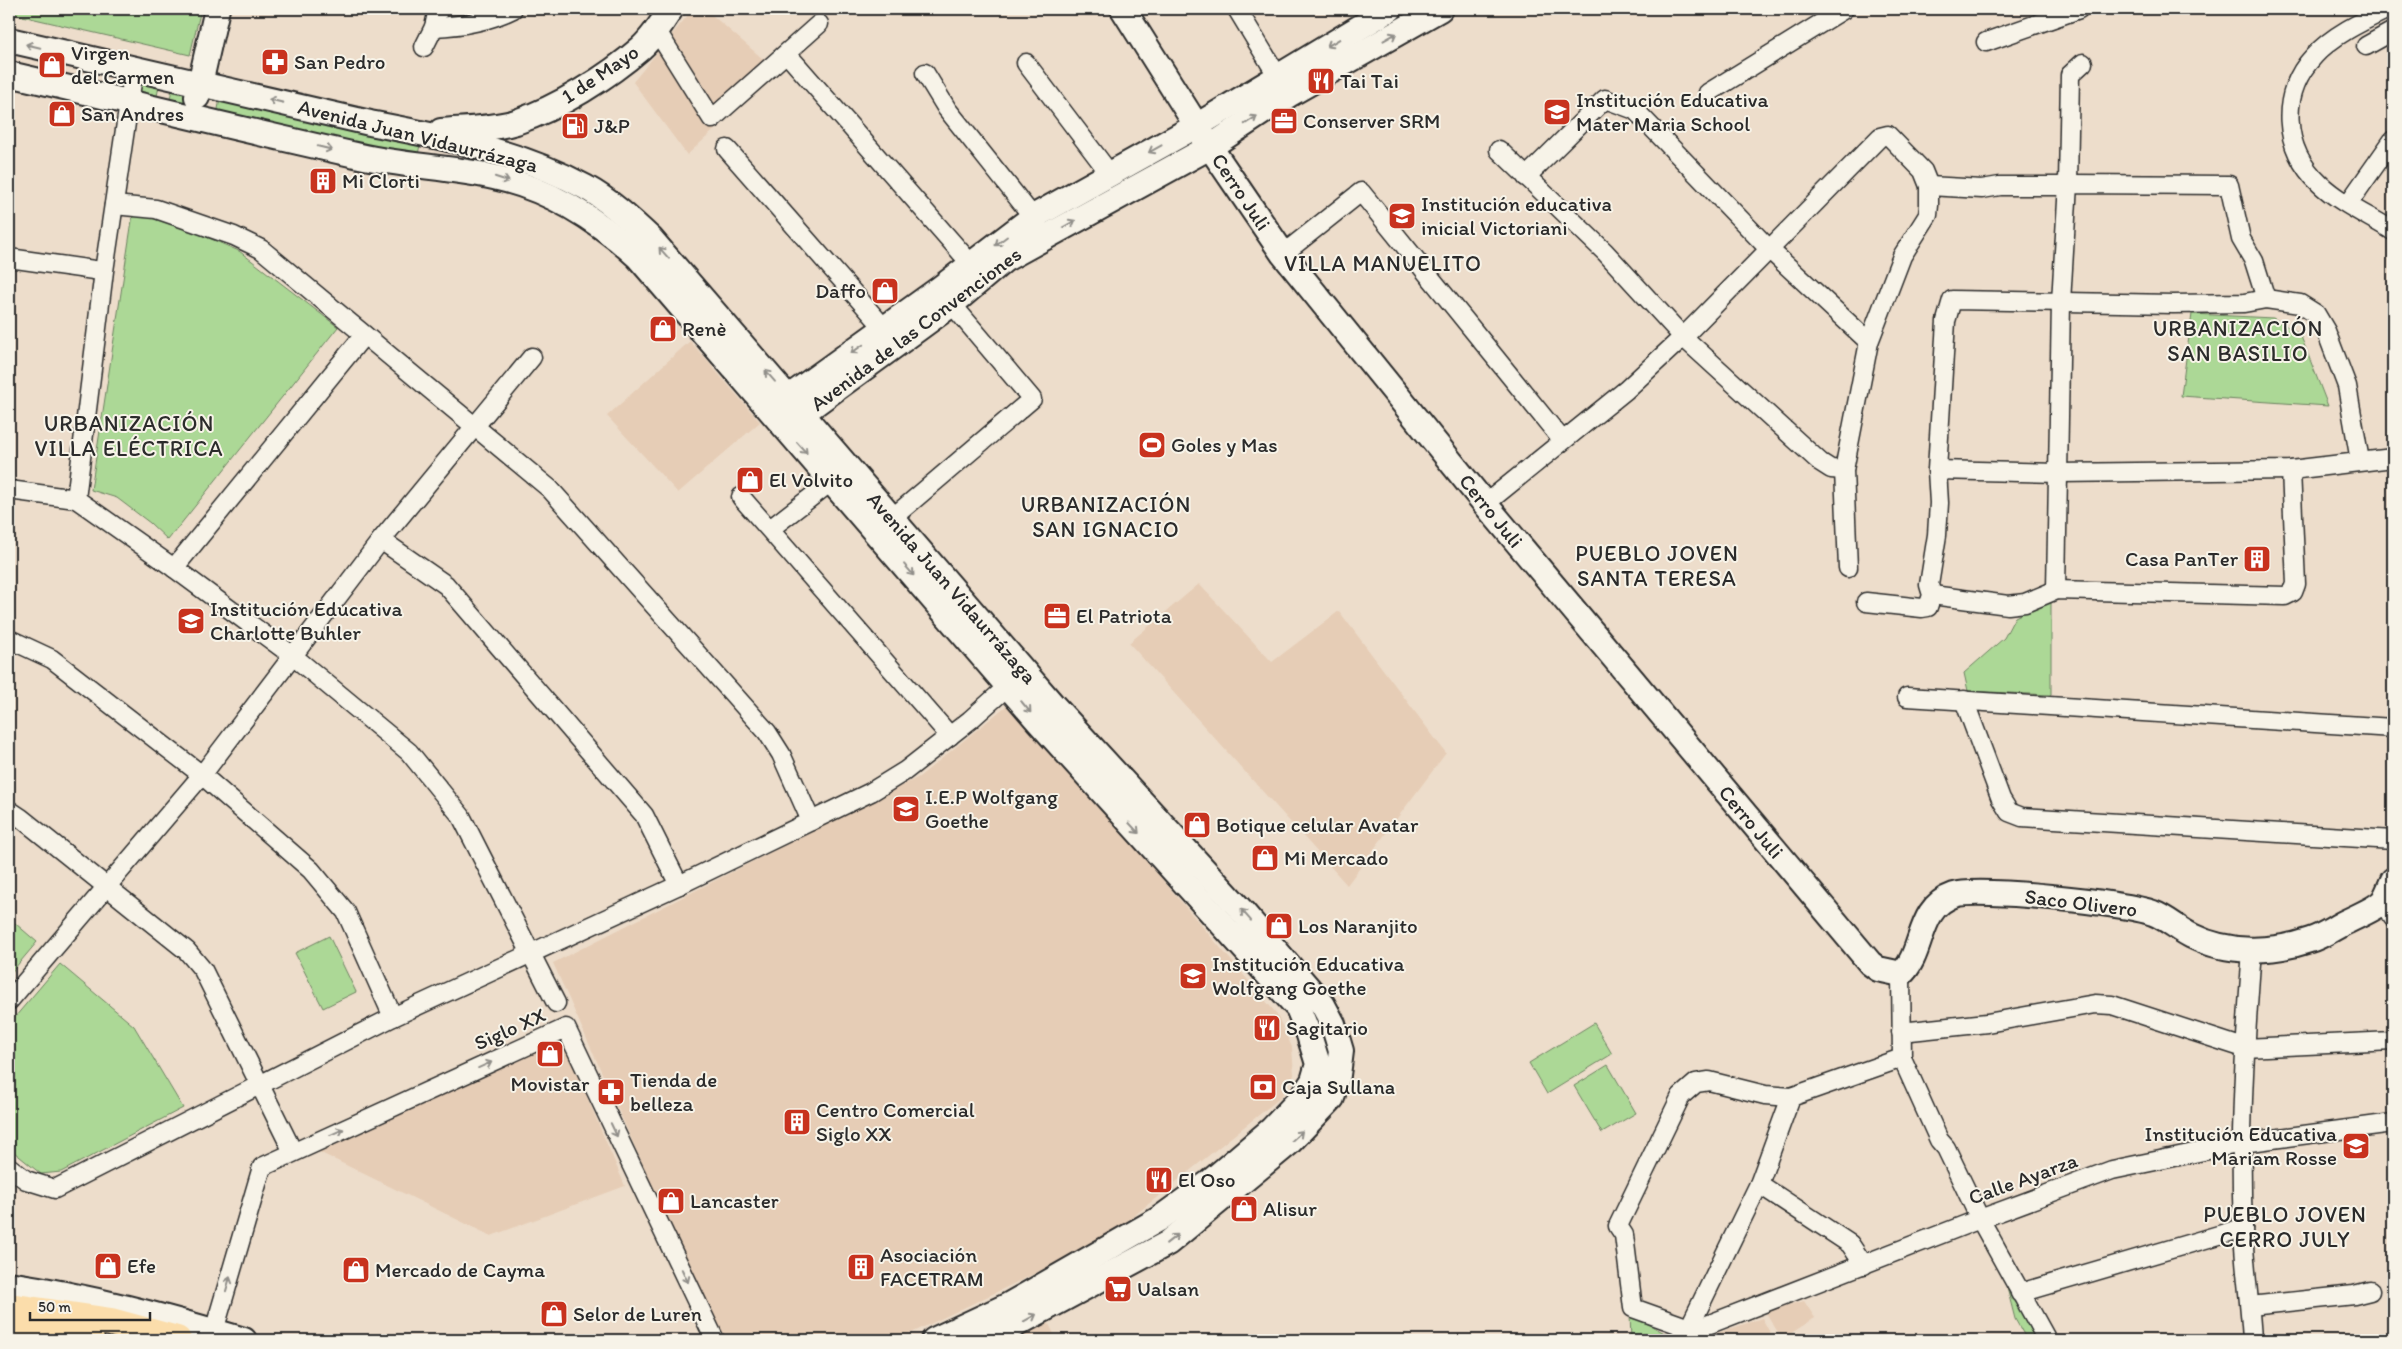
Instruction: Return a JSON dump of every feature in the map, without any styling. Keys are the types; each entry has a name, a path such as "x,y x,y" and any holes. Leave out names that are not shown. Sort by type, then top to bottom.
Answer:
{"highway":[{"path":"9,1307 111,1322 177,1340"},
{"path":"9,1329 90,1340"}],"main road":[{"path":"193,116 217,9"},
{"name":"1 de Mayo","path":"417,132 481,128 516,122 550,107 600,78 642,47 657,31 671,9"},
{"name":"Cerro Juli","path":"1123,9 1198,125 1210,147 1283,254 1485,504 1864,957 1878,969 1901,974"},
{"name":"Avenida de las Convenciones","path":"786,412 946,297 1004,260 1210,147 1283,85 1390,9"},
{"name":"Avenida de las Convenciones","path":"946,297 971,264 1033,217 1198,125 1440,9"},
{"name":"Avenida Juan Vidaurrázaga","path":"9,40 491,150 525,160 587,188 624,214 644,233 786,412 884,525 1053,705 1241,910 1324,1006 1333,1024 1341,1051 1338,1075 1332,1098 1289,1143 1168,1243 987,1340"},
{"name":"Avenida Juan Vidaurrázaga","path":"9,74 362,156 495,177 538,191 573,208 611,232 638,257 786,412 832,482 884,525 1008,686 1298,1008 1318,1064 1313,1081 1303,1096 1271,1130 1210,1182 1159,1219 1007,1306 934,1340"},
{"path":"516,122 511,146 513,152 525,160"},
{"name":"1 de Mayo","path":"451,171 479,162 516,122"},
{"name":"Saco Olivero","path":"1901,974 1908,968 1924,925 1934,909 1953,895 1968,892 2007,894 2120,906 2153,913 2191,936 2208,943 2222,947 2252,950 2311,940 2388,910 2393,880"},
{"path":"1105,1249 1117,1271"},
{"path":"9,1284 62,1292 244,1340"}],"street":[{"path":"424,48 434,27 438,9"},
{"path":"434,27 454,26 479,21 513,9"},
{"path":"1237,9 1283,85"},
{"path":"1708,93 1844,9"},
{"path":"1986,42 2079,9"},
{"path":"2388,9 2363,15 2315,54 2300,72 2289,106 2288,126 2294,145 2304,165 2320,184 2348,204 2393,231"},
{"path":"657,31 712,119 819,24"},
{"path":"2366,46 2393,31"},
{"path":"786,54 971,264"},
{"path":"1026,63 1110,174"},
{"path":"2056,590 2061,302 2068,184 2070,75 2083,63"},
{"path":"76,499 128,102 134,69"},
{"path":"925,73 947,109 1033,217 1043,238"},
{"path":"1526,176 1605,99 1635,110 1770,250 1869,342"},
{"path":"1485,504 1626,390 1683,337 1880,137 1888,135 1923,171 1929,186 1928,215 1902,256 1869,342 1844,470 1848,568"},
{"path":"2348,204 2393,140"},
{"path":"727,149 891,336"},
{"path":"1500,150 1605,252 1683,337 1820,462 1831,469 1844,470"},
{"path":"1929,186 1982,189 2000,186 2058,186 2068,184 2229,185 2241,239 2254,261 2266,299"},
{"path":"1283,254 1361,192 1562,440"},
{"path":"114,206 156,209 234,236 261,250 550,489 767,732 781,754 811,821"},
{"path":"9,258 101,271"},
{"path":"884,525 1032,399 946,297"},
{"path":"2291,470 2296,584 2293,592 2285,596 2056,590 2025,603 2008,606 1932,595 1928,590 1937,536 1939,503 1936,470 1946,320 1952,300 2244,303 2266,299 2300,304 2316,314 2326,331 2347,386 2360,462"},
{"path":"174,568 364,335"},
{"path":"9,1001 202,775 381,540 532,357"},
{"path":"1936,470 2059,473 2291,470 2393,458"},
{"path":"770,529 832,482"},
{"path":"9,490 76,499 174,568 293,656 410,752 461,816 556,1004"},
{"path":"741,497 950,736"},
{"path":"381,540 446,584 644,815 679,885"},
{"path":"1866,602 1928,607 1932,595"},
{"path":"9,639 52,659 202,775 311,870 346,912 393,1017"},
{"path":"9,1167 26,1180 55,1190 196,1119 258,1084 393,1017 679,885 872,792 905,771 950,736 1008,686"},
{"path":"1907,696 2393,728"},
{"path":"1964,700 2002,799 2009,812 2022,817 2393,840"},
{"path":"9,810 22,818 187,951 203,970 293,1152 262,1167 214,1331"},
{"path":"2252,950 2244,1048 2242,1143 2243,1228 2252,1340"},
{"path":"1901,974 1902,1058 1939,1140 1946,1148 1980,1219 2047,1340"},
{"path":"1901,1032 1987,1023 2095,1004 2112,1005 2244,1048 2393,1041"},
{"name":"Siglo XX","path":"293,1152 566,1028 715,1340"},
{"path":"1791,1097 1759,1184 1683,1334 1633,1308 1624,1235 1618,1226 1681,1096 1696,1082 1708,1081 1749,1092 1791,1097 1902,1058"},
{"name":"Calle Ayarza","path":"1683,1334 2112,1170 2242,1143 2393,1124"},
{"path":"1759,1184 1850,1244 1864,1265"},
{"path":"2020,1293 2243,1228"},
{"path":"2250,1306 2354,1295 2370,1291"}],"shaded area":[{"path":"693,9 705,9 778,72 687,155 633,82"},
{"path":"690,341 760,422 678,493 607,416"},
{"path":"1199,584 1272,662 1339,611 1446,753 1347,885 1129,643"},
{"path":"1011,702 1276,1013 1292,1047 1294,1075 1280,1098 1104,1240 897,1340 721,1340 553,963 919,777"},
{"path":"563,1041 625,1186 491,1236 313,1149"},
{"path":"1804,1301 1815,1318 1782,1339 1765,1311"},
{"path":"1762,1318 1774,1340 1697,1340"},
{"path":"1048,1322 1057,1340 1007,1340"}],"green space":[{"path":"9,9 201,9 190,55 9,13"},
{"path":"145,83 159,86 156,101 139,94 139,87"},
{"path":"172,89 188,93 185,108 169,104"},
{"path":"220,99 420,145 417,159 217,114"},
{"path":"133,214 176,224 239,251 338,327 168,540 150,523 117,498 91,490"},
{"path":"2192,314 2273,318 2300,334 2328,406 2181,396"},
{"path":"2051,600 2051,695 1968,691 1964,673 2004,638 2015,617"},
{"path":"9,918 37,942 9,975"},
{"path":"329,936 356,992 323,1008 295,953"},
{"path":"60,964 134,1026 183,1108 61,1172 41,1174 9,1148 9,1024"},
{"path":"1594,1023 1612,1054 1547,1094 1529,1063"},
{"path":"1608,1065 1636,1113 1602,1133 1574,1086"},
{"path":"2005,1280 2038,1340 2027,1340 2015,1319"},
{"path":"1630,1314 1668,1335 1664,1340 1631,1340"}],"place":[{"name":"San Pedro","path":"275,62"},
{"name":"Virgen del Carmen","path":"52,65"},
{"name":"Tai Tai","path":"1321,81"},
{"name":"Institución Educativa Mater Maria School","path":"1557,112"},
{"name":"San Andres","path":"62,114"},
{"name":"Conserver SRM","path":"1284,121"},
{"name":"J&P","path":"575,126"},
{"name":"Mi Clorti","path":"323,181"},
{"name":"Institución educativa inicial Victoriani","path":"1402,216"},
{"name":"Daffo","path":"885,291"},
{"name":"Renè","path":"663,329"},
{"name":"Goles y Mas","path":"1152,445"},
{"name":"El Volvito","path":"750,480"},
{"name":"Casa PanTer","path":"2257,559"},
{"name":"El Patriota","path":"1057,616"},
{"name":"Institución Educativa Charlotte Buhler","path":"191,621"},
{"name":"I.E.P Wolfgang Goethe","path":"906,809"},
{"name":"Botique celular Avatar","path":"1197,825"},
{"name":"Mi Mercado","path":"1265,858"},
{"name":"Los Naranjito","path":"1279,926"},
{"name":"Institución Educativa Wolfgang Goethe","path":"1193,976"},
{"name":"Sagitario","path":"1267,1028"},
{"name":"Movistar","path":"550,1054"},
{"name":"Caja Sullana","path":"1263,1087"},
{"name":"Tienda de belleza","path":"611,1092"},
{"name":"Centro Comercial Siglo XX","path":"797,1122"},
{"name":"Institución Educativa Mariam Rosse","path":"2356,1146"},
{"name":"El Oso","path":"1159,1180"},
{"name":"Lancaster","path":"671,1201"},
{"name":"Alisur","path":"1244,1209"},
{"name":"Efe","path":"108,1266"},
{"name":"Asociación FACETRAM","path":"861,1267"},
{"name":"Mercado de Cayma","path":"356,1270"},
{"name":"Ualsan","path":"1118,1289"},
{"name":"Selor de Luren","path":"554,1314"}],"district":[{"name":"VILLA MANUELITO","path":"1383,263"},
{"name":"URBANIZACIÓN SAN BASILIO","path":"2238,340"},
{"name":"URBANIZACIÓN VILLA ELÉCTRICA","path":"129,436"},
{"name":"URBANIZACIÓN SAN IGNACIO","path":"1106,516"},
{"name":"PUEBLO JOVEN SANTA TERESA","path":"1657,566"},
{"name":"PUEBLO JOVEN CERRO JULY","path":"2285,1226"}]}
